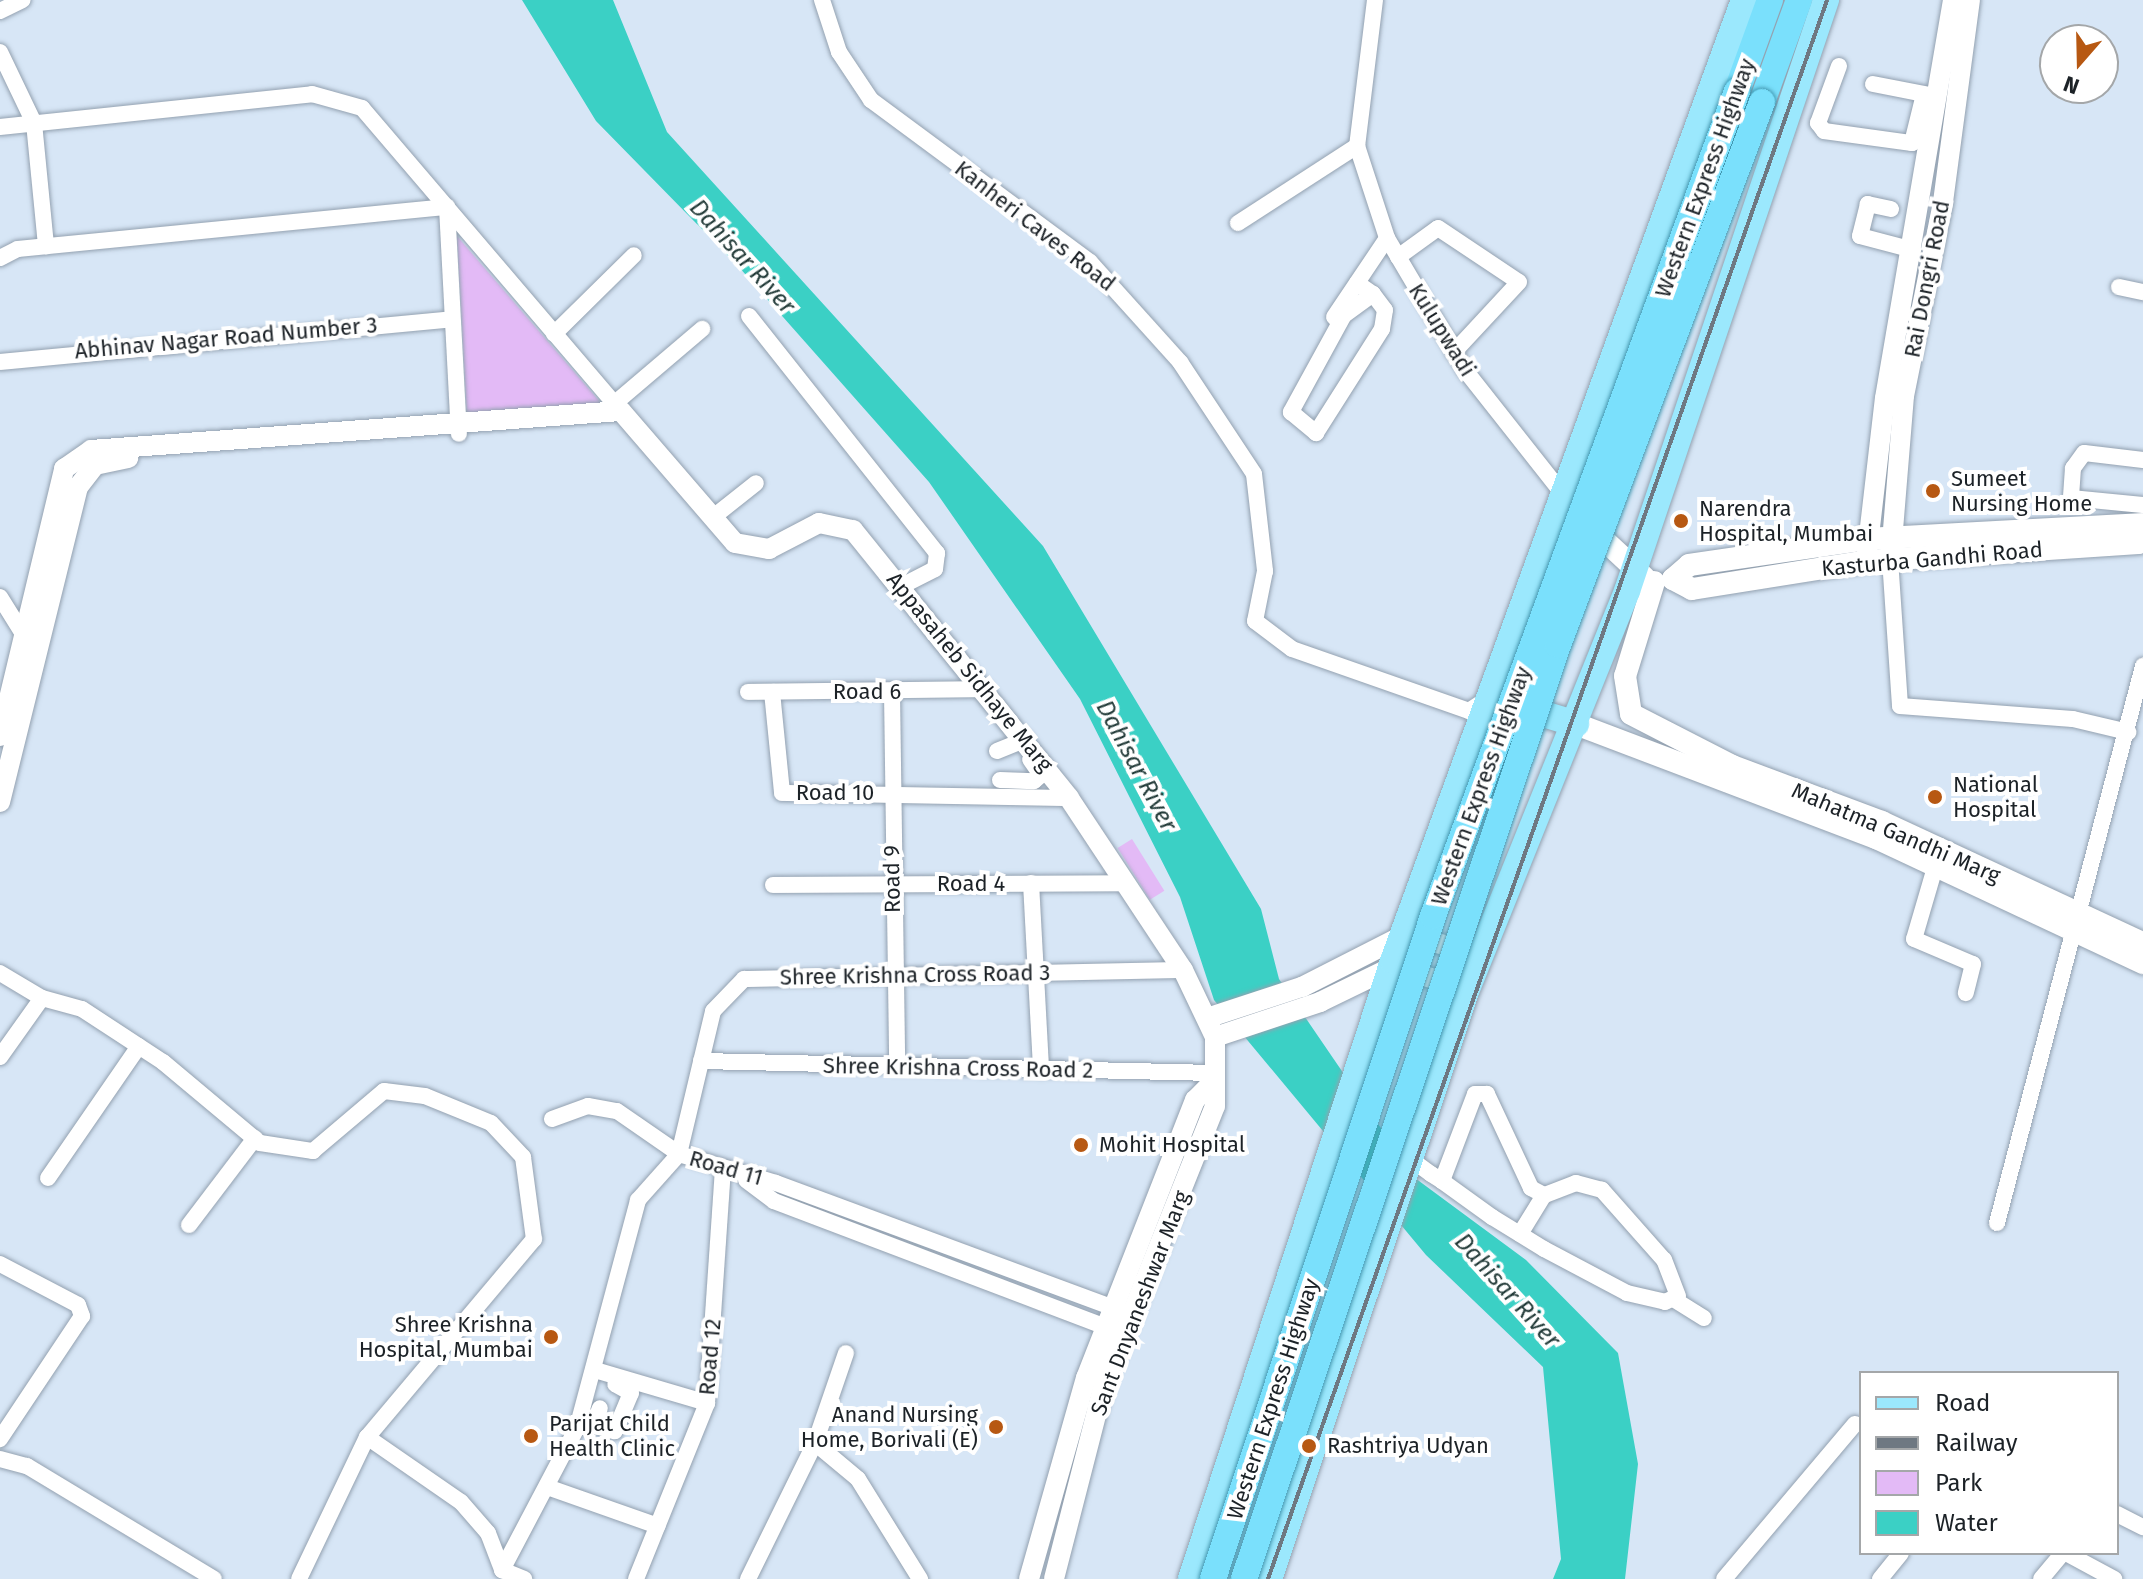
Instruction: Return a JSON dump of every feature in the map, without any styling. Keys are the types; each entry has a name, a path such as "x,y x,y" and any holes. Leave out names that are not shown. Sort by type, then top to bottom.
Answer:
{"highway":[{"name":"Western Express Highway","path":"1213,1579 1433,916 1770,0"},
{"name":"Western Express Highway","path":"1244,1579 1553,659 1799,0"}],"main road":[{"path":"1191,1579 1392,967 1744,0"},
{"path":"1269,1579 1467,989 1576,724 1641,592 1826,0"},
{"name":"Kulupwadi","path":"1562,493 1641,592"},
{"path":"1867,550 1892,536 2143,524"},
{"name":"Kasturba Gandhi Road","path":"1641,592 1692,589 1867,550 1890,559 2138,543 2143,536"},
{"name":"Mahatma Gandhi Marg","path":"1641,592 1624,698 1648,726 1882,822 2078,925 2143,943"},
{"path":"1489,697 1576,724 1936,864 2078,925 2143,963"},
{"path":"1364,1052 1410,1154"}],"street":[{"path":"0,11 23,0"},
{"name":"Kanheri Caves Road","path":"822,0 839,52 871,100 1090,262 1180,362 1254,474 1265,571 1255,621 1292,649 1469,711 1489,697"},
{"name":"Kulupwadi","path":"1375,0 1357,146 1387,238 1454,352 1562,493"},
{"path":"1867,550 1914,300 1913,250 1930,217 1940,97 1953,0"},
{"path":"1839,66 1818,123 1824,131 1912,143 1940,97 1970,0"},
{"path":"0,52 34,123 46,246"},
{"path":"1873,84 1940,97"},
{"path":"0,127 312,94 362,108 620,411"},
{"path":"1238,223 1357,146"},
{"path":"1891,209 1868,204 1860,236 1913,250"},
{"path":"0,258 46,246 447,207"},
{"path":"447,207 458,428"},
{"name":"Rai Dongri Road","path":"1890,559 1914,300 1930,217"},
{"path":"1398,257 1438,228 1519,282 1454,352"},
{"path":"1328,325 1387,238"},
{"path":"554,334 634,255"},
{"path":"1357,283 1373,294 1385,310 1382,329 1316,433 1291,412 1344,315 1373,294"},
{"path":"2119,287 2143,292"},
{"path":"749,316 937,553 935,569 903,585"},
{"name":"Abhinav Nagar Road Number 3","path":"0,362 452,319"},
{"path":"0,736 31,644 68,513 85,473 115,460 215,447 458,428 620,411 702,329"},
{"name":"Appasaheb Sidhaye Marg","path":"620,411 712,518 750,549 769,549 819,523 837,521 903,585 985,689 1021,741 1069,798 1121,883 1222,1024 1214,1077"},
{"path":"2143,460 2084,453 2073,468 2071,498 2143,505"},
{"path":"712,518 756,483"},
{"path":"1890,559 1900,706 2073,719 2128,732"},
{"path":"0,597 31,644 0,802"},
{"path":"1997,1223 2078,925 2143,666"},
{"name":"Road 6","path":"748,692 985,689"},
{"name":"Road 10","path":"772,692 782,793 893,793"},
{"name":"Road 9","path":"892,692 890,884 896,975 897,1066"},
{"path":"997,751 1021,741 1041,775 1020,789"},
{"path":"1000,780 1020,789"},
{"path":"893,793 1020,789 1069,798"},
{"path":"1936,864 1914,939 1973,964 1966,993"},
{"path":"1031,883 1041,1070"},
{"name":"Road 4","path":"773,885 1121,883"},
{"path":"1222,1024 1404,935 1481,954"},
{"path":"1222,1024 1320,1002 1392,967 1467,989"},
{"name":"Shree Krishna Cross Road 3","path":"679,1154 713,1011 744,979 1183,970"},
{"path":"0,973 42,998 82,1009 139,1046 255,1138 313,1151 384,1091 425,1096 491,1123 523,1157 534,1239 367,1437 299,1579"},
{"path":"2,1049 42,998"},
{"path":"48,1178 139,1046"},
{"name":"Shree Krishna Cross Road 2","path":"701,1061 1214,1077"},
{"name":"Sant Dnyaneshwar Marg","path":"1114,1323 1132,1315 1215,1106 1214,1077"},
{"name":"Sant Dnyaneshwar Marg","path":"1029,1579 1114,1323 1195,1100 1214,1077"},
{"path":"1442,1181 1481,1091 1495,1101 1531,1188 1544,1195"},
{"path":"552,1119 588,1106 617,1111 679,1154"},
{"path":"189,1225 255,1138"},
{"name":"Road 11","path":"502,1570 586,1424 595,1370 638,1200 679,1154 741,1177 774,1201 1114,1323"},
{"path":"1410,1154 1442,1181 1520,1234 1627,1293 1675,1300 1704,1318"},
{"name":"Road 12","path":"636,1579 707,1403 723,1171"},
{"path":"1520,1234 1544,1195 1576,1183 1602,1190 1673,1273 1675,1300"},
{"path":"0,1264 78,1305 82,1316 0,1439"},
{"name":"Sant Dnyaneshwar Marg","path":"1054,1579 1104,1384 1114,1323"},
{"path":"748,1579 815,1443 846,1353"},
{"path":"595,1370 707,1403"},
{"path":"600,1408 586,1424 615,1431 631,1393 615,1384"},
{"path":"1724,1579 1855,1424"},
{"path":"367,1437 461,1502 488,1533 502,1570 524,1579"},
{"path":"815,1443 858,1479 920,1579"},
{"path":"0,1459 27,1466 214,1579"},
{"path":"550,1488 658,1526"},
{"path":"2119,1515 2143,1527"},
{"path":"1880,1579 1899,1555"},
{"path":"2041,1579 2062,1555"},
{"path":"2068,1555 2114,1579"}],"green space":[{"path":"457,236 601,403 467,415"},
{"path":"1132,839 1164,891 1150,900 1118,848"}],"water":[{"name":"Dahisar River","path":"522,0 613,0 667,132 1043,546 1261,909 1279,979 1415,1178 1526,1260 1618,1353 1638,1464 1625,1579 1553,1579 1561,1559 1543,1367 1426,1255 1214,1000 1180,897 1080,699 929,482 738,266 596,121"}],"railway":[{"path":"1268,1579 1827,0"}],"place":[{"name":"Sumeet Nursing Home","path":"1933,491"},
{"name":"Narendra Hospital, Mumbai","path":"1681,521"},
{"name":"National Hospital","path":"1935,797"},
{"name":"Mohit Hospital","path":"1081,1145"},
{"name":"Shree Krishna Hospital, Mumbai","path":"551,1337"},
{"name":"Anand Nursing Home, Borivali (E)","path":"996,1427"},
{"name":"Parijat Child Health Clinic","path":"531,1436"},
{"name":"Rashtriya Udyan","path":"1309,1446"}]}
